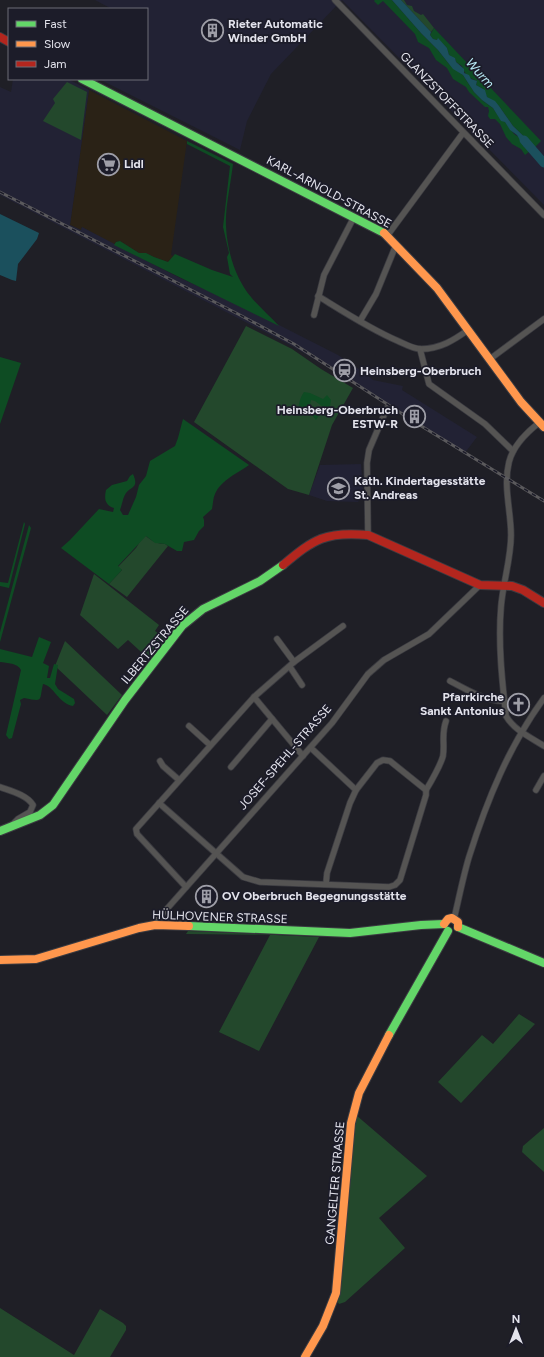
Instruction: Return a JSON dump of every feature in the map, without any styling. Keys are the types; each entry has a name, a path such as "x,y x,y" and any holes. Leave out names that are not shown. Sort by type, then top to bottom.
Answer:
{"main road":[{"name":"KARL-ARNOLD-STRASSE","path":"84,80 305,194 381,231 437,288 521,402 543,422"},
{"name":"ILBERTZSTRASSE","path":"0,831 12,825 34,819 46,813 53,805 123,701 179,631 194,615 217,600 254,584 268,576 309,544 320,538 330,534 354,532 368,535 480,585"},
{"path":"480,585 512,586 523,590 544,603"},
{"path":"448,919 454,919 458,922 458,927 454,931 446,928 448,919"},
{"name":"HÜLHOVENER STRASSE","path":"0,960 36,959 139,928 156,925 350,933 372,932 420,925 446,928"},
{"path":"458,927 544,963"},
{"name":"GANGELTER STRASSE","path":"305,1357 321,1332 331,1310 336,1293 351,1122 359,1093 446,928"}],"street":[{"name":"GLANZSTOFFSTRASSE","path":"335,0 544,215"},
{"path":"387,236 463,132"},
{"path":"314,315 324,275 354,217"},
{"path":"360,321 376,294 396,246"},
{"path":"318,296 382,334 420,349 448,344 468,330"},
{"path":"490,359 544,319"},
{"path":"420,349 428,384 485,424 513,451"},
{"path":"368,535 366,463 369,450 387,408"},
{"path":"543,422 520,442 513,451 507,470 511,534 510,556 503,586 500,628 506,716 510,724 544,746"},
{"name":"JOSEF-SPEHL-STRASSE","path":"156,925 157,920 311,748 332,723 368,674 384,660 429,634 480,585"},
{"path":"186,887 137,834 136,829 254,697 294,662 343,626"},
{"path":"277,639 294,662"},
{"path":"290,667 302,685"},
{"path":"450,681 474,694 497,702 504,701"},
{"path":"254,697 303,756"},
{"path":"454,919 469,858 483,815 501,772 521,732 544,698"},
{"path":"231,767 272,719"},
{"path":"159,803 243,877 250,880 260,882 389,887 395,885 400,880 426,795 426,790 443,756 443,730 446,721"},
{"path":"189,726 210,745"},
{"path":"311,748 356,790"},
{"path":"326,884 327,873 350,803 356,790 376,763 383,760 390,761 426,790"},
{"path":"160,761 163,766 179,780"},
{"path":"536,790 544,776"},
{"path":"0,787 21,795 33,805 30,812 18,819 12,825"}],"shaded area":[{"path":"95,0 342,0 271,74 247,121 240,150 101,80 148,80 148,8 110,8"},
{"path":"342,0 544,0 544,205"},
{"path":"392,0 401,0 431,32 430,35 433,39 437,40 438,38 447,48 449,55 455,58 456,62 464,69 464,73 469,75 471,79 477,81 476,85 485,90 487,97 495,101 513,126 535,147 530,151 529,148 524,147 517,135 510,130 505,122 501,121 493,108 474,92 463,75 453,69 438,50"},
{"path":"13,80 70,80 89,90 70,225 81,230 82,227 178,277 238,304 338,355 373,380 403,386 402,390 477,437 464,454 358,385 292,346 0,195 0,87 11,92"},
{"path":"89,90 187,141 171,255 173,256 168,262 146,253 139,253 120,241 116,242 114,245 82,227 81,230 70,225"},
{"path":"0,214 39,233 37,239 18,264 16,281 0,275"},
{"name":"Kath. Kindertagesstätte St. Andreas","path":"361,464 364,500 359,500 358,502 327,501 309,495 320,465"}],"green space":[{"path":"392,0 449,64 463,75 474,92 493,108 514,134 520,138 524,147 529,148 530,151 525,155 521,149 512,144 506,137 500,124 495,119 490,119 488,116 488,107 485,107 469,92 466,87 453,79 447,68 436,60 429,48 418,42 415,34 383,1 378,5 374,1"},
{"path":"401,0 404,0 407,5 412,6 414,11 421,15 423,14 434,28 431,32"},
{"path":"434,28 541,141 535,147 513,126 499,106 487,97 483,89 476,85 477,81 467,75 462,66 449,55 447,48 438,39 433,39 430,35"},
{"path":"67,82 87,92 81,140 43,121 55,103 53,99"},
{"path":"187,141 233,164 226,219 230,254 236,273 245,289 254,301 279,326 114,245 116,242 120,241 139,253 146,253 168,262 175,254 212,270 233,277 230,274 227,257 229,253 223,227 230,166 187,144"},
{"path":"246,326 292,349 321,369 353,388 332,425 309,495 288,489 194,422"},
{"path":"0,357 21,363 0,424"},
{"path":"304,392 323,399 327,395 331,400 330,407 327,410 315,401 311,400 310,405 312,409 320,414 316,420 311,414 300,413 299,402"},
{"path":"183,419 249,465 230,477 221,485 215,494 212,509 203,517 204,526 194,540 184,542 182,551 177,551 165,544 155,543 146,536 118,566 122,570 109,584 61,548 99,509 113,512 114,508 106,501 106,490 112,485 127,481 133,474 135,484 125,495 120,510 123,515 128,515 136,497 139,485 146,476 150,461 175,446"},
{"path":"24,522 25,524 9,588 0,586 0,582 8,583"},
{"path":"29,525 31,528 0,642 0,632"},
{"path":"146,536 155,542 168,546 127,597 109,584 122,570 118,567 136,548 143,537"},
{"path":"94,574 159,625 155,631 167,640 150,660 128,640 118,649 80,615"},
{"path":"39,637 51,642 43,663 49,666 47,678 50,678 54,664 58,665 55,684 58,689 74,699 75,703 73,706 68,705 47,685 43,684 40,699 35,700 24,698 20,700 21,704 12,738 9,739 6,735 21,670 15,665 0,662 0,649 32,657"},
{"path":"65,641 122,695 107,715 55,666"},
{"path":"188,931 319,937 259,1051 219,1032 270,935 186,934"},
{"path":"519,1014 535,1024 461,1103 438,1082 482,1035 493,1044"},
{"path":"356,1115 427,1176 379,1218 405,1248 345,1302 339,1304 337,1301 342,1266"},
{"path":"544,1128 544,1172 522,1152 523,1146"},
{"path":"0,1308 74,1355 100,1309 123,1323 126,1326 126,1330 110,1357 0,1357"}],"waterway":[{"name":"Wurm","path":"524,140 544,163"}],"railway":[{"path":"0,192 294,344 418,424 544,501"}],"traffic: fast":[{"path":"84,80 384,233"},
{"path":"0,831 40,815 53,805 125,700 182,626 203,609 260,581 283,565"},
{"path":"189,926 350,933 444,924"},
{"path":"458,927 544,963"},
{"path":"389,1035 448,931"}],"traffic: slow":[{"path":"384,233 437,288 521,402 544,427"},
{"path":"444,924 448,919 452,918 458,922 458,927"},
{"path":"0,960 36,959 139,928 155,925 189,926"},
{"path":"305,1357 323,1326 336,1293 351,1123 359,1093 389,1035"}],"traffic: jam":[{"path":"0,37 8,41"},
{"path":"283,565 303,549 321,539 341,534 368,535 480,585 512,586 523,590 544,603"}],"place":[{"name":"Rieter Automatic Winder GmbH","path":"213,31"},
{"name":"Lidl","path":"109,164"},
{"name":"Heinsberg-Oberbruch","path":"344,371"},
{"name":"Heinsberg-Oberbruch ESTW-R","path":"414,417"},
{"name":"Kath. Kindertagesstätte St. Andreas","path":"338,488"},
{"name":"Pfarrkirche Sankt Antonius","path":"519,704"},
{"name":"OV Oberbruch Begegnungsstätte","path":"206,896"}]}
